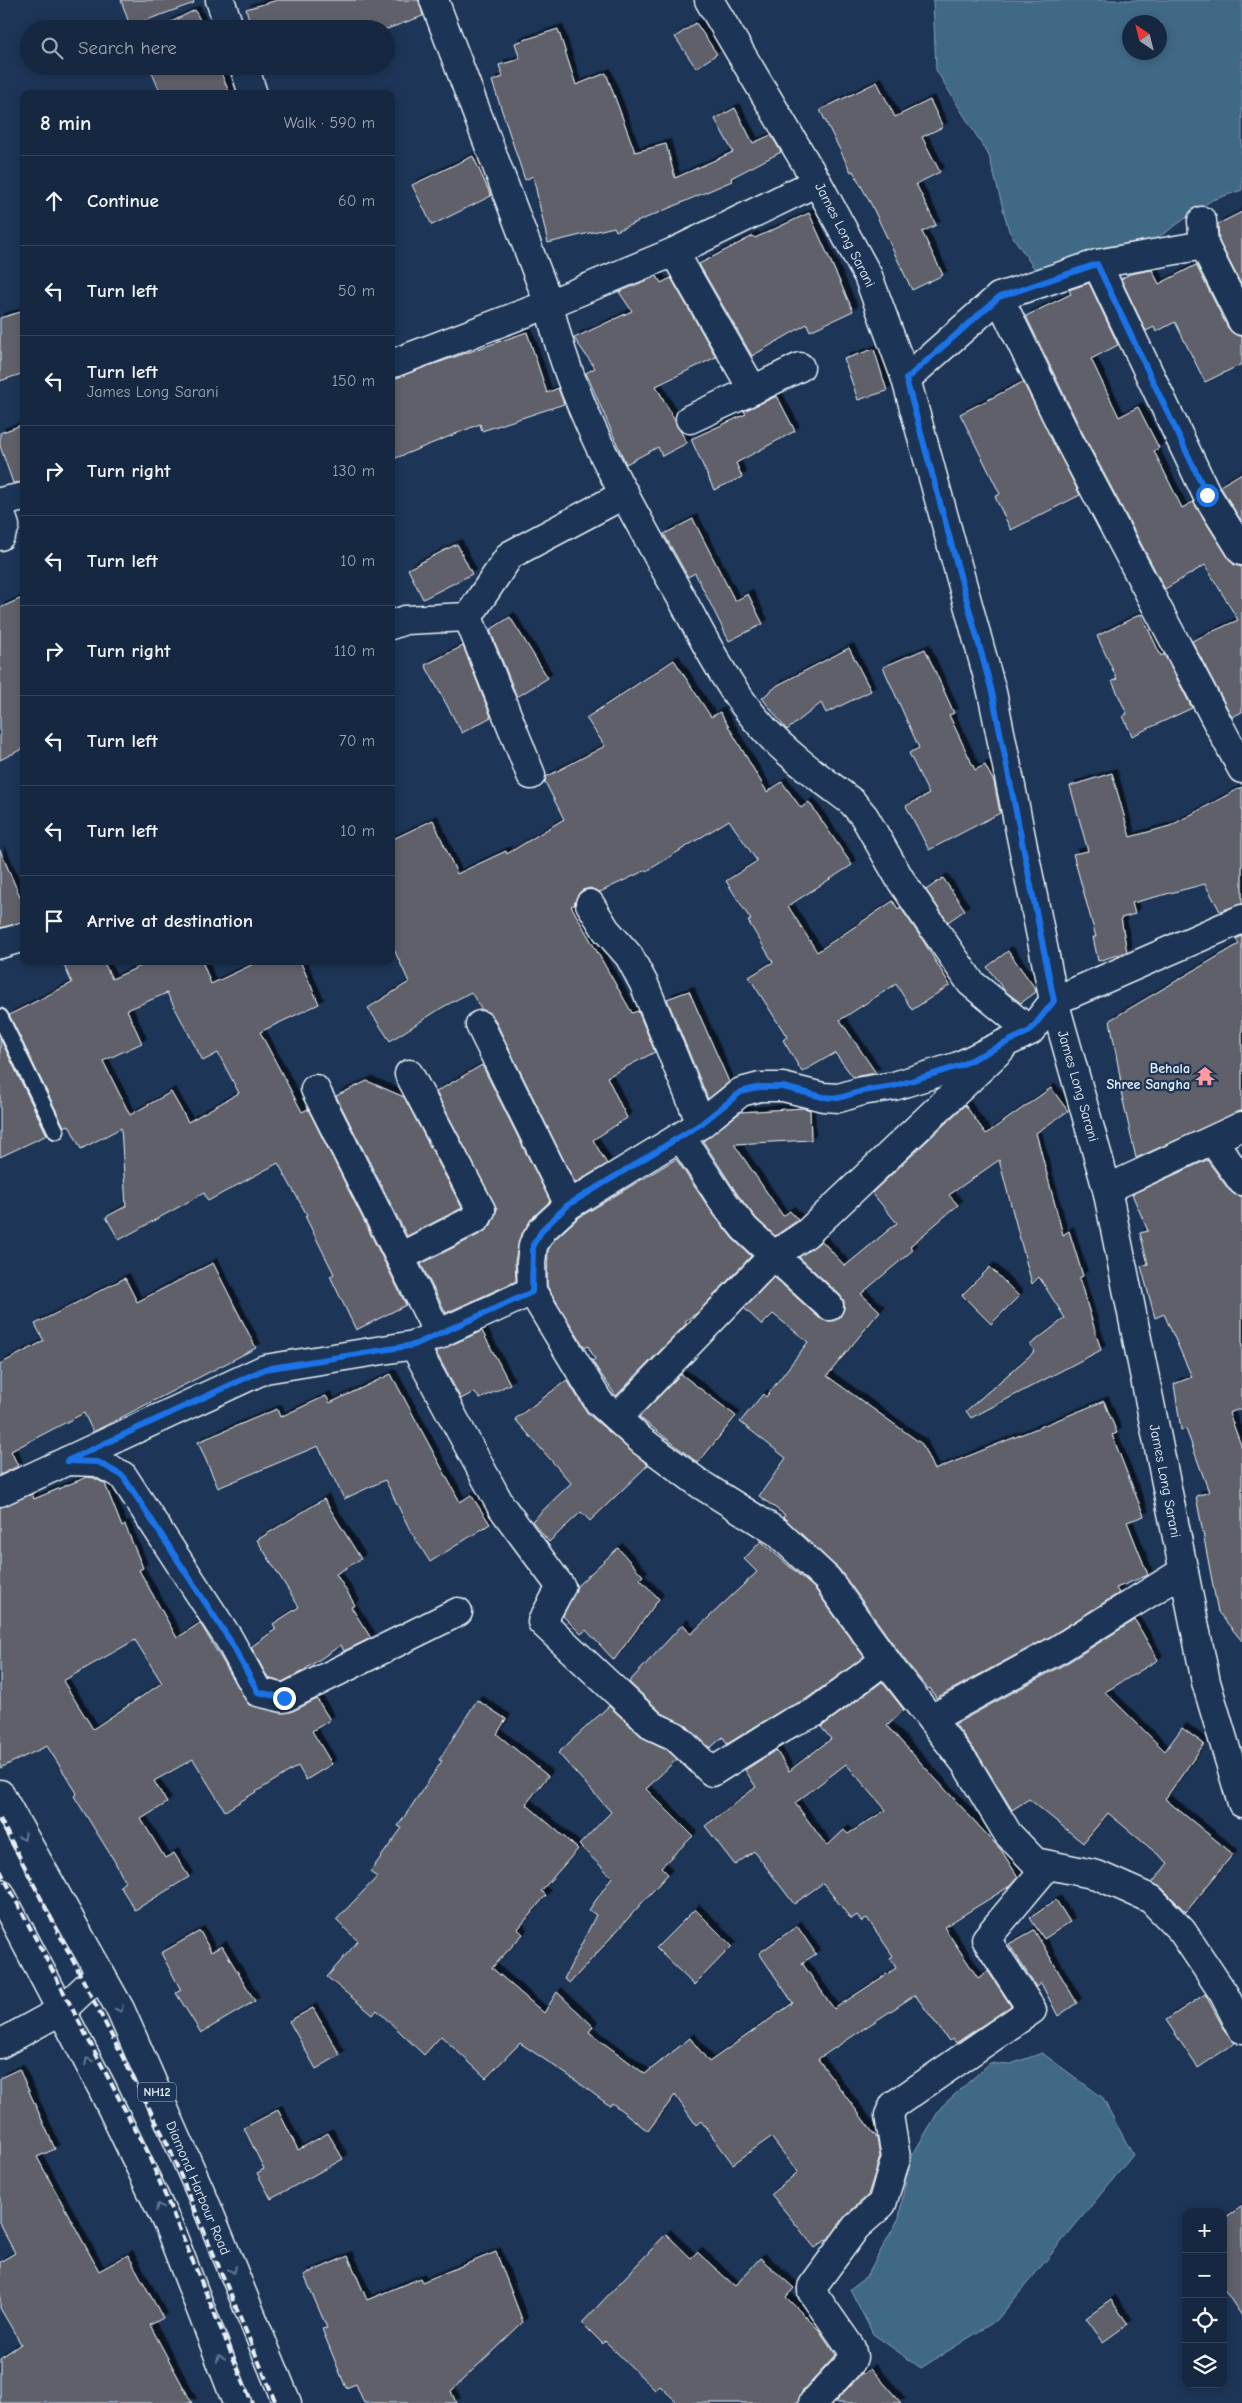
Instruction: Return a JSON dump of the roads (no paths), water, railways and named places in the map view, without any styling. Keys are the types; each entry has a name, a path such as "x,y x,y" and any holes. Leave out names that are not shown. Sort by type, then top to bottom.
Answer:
{"main road":[{"path":"220,0 227,20"},
{"path":"434,0 549,304 556,338 581,406 625,494 703,639 728,680 765,730 817,776 852,802 864,816 900,879 971,983 1019,1036"},
{"name":"James Long Sarani","path":"709,0 817,182 868,276 906,379 992,692 1054,1001 1107,1189 1206,1682 1242,1803"},
{"path":"247,75 252,90"},
{"path":"395,362 549,304 674,252 817,182"},
{"path":"906,379 999,297 1097,264 1203,233 1242,321"},
{"path":"674,252 753,390"},
{"path":"1097,264 1207,495 1242,552"},
{"path":"999,297 1066,435 1242,769"},
{"path":"690,419 800,366"},
{"path":"468,616 510,555 625,494"},
{"path":"0,502 20,498"},
{"path":"0,511 5,526 0,536"},
{"path":"395,624 405,620 468,616"},
{"path":"468,616 531,775"},
{"path":"590,904 606,930 629,956 644,984 691,1130 725,1204 745,1229 829,1306"},
{"path":"617,1418 773,1256 806,1234 1019,1036 1054,1001 1242,919"},
{"path":"0,944 20,938"},
{"path":"480,1025 568,1205"},
{"path":"1019,1036 959,1066 894,1086 862,1091 839,1098 823,1097 783,1087 741,1092 691,1130 568,1205 543,1229 533,1245 532,1292 599,1402 642,1441 700,1484 777,1532 827,1579 885,1660 966,1764 1008,1834 1035,1862 1096,1875 1152,1899 1182,1931 1224,1994 1242,2029"},
{"path":"400,1257 477,1218 481,1210 409,1074"},
{"path":"315,1089 439,1335"},
{"path":"1107,1189 1242,1126"},
{"path":"1213,1141 1242,1180"},
{"path":"0,1492 265,1369 414,1345 532,1292"},
{"path":"414,1345 501,1506 561,1587 542,1622 653,1726 675,1736 712,1772 790,1724 814,1713 885,1660"},
{"path":"67,1461 98,1462 123,1476 229,1639 258,1692 284,1698 458,1612"},
{"path":"931,1719 1059,1649 1184,1571"},
{"name":"Diamond Harbour Road","path":"0,1794 120,2009 204,2200 287,2403"},
{"path":"813,2403 853,2358 852,2348 812,2292 812,2286 856,2227 882,2204 896,2158 890,2114 894,2105 1032,2010 986,1939 1048,1865"},
{"path":"0,1893 62,2010 169,2227 237,2403"},
{"path":"0,2044 62,2010 100,1974"}],"lane":[{"path":"0,1017 56,1132"}],"water":[{"path":"933,0 1242,0 1242,190 1212,200 1156,239 1104,247 1042,280 1009,231 989,156 936,70"},
{"path":"1042,2053 1102,2097 1133,2155 997,2320 921,2368 873,2334 850,2289 866,2277 899,2218 909,2161 941,2107 990,2063 1008,2065"}],"railway":[{"path":"0,1819 168,2145 276,2403"},
{"path":"0,1870 148,2154 252,2403"}],"place":[{"name":"Behala Shree Sangha","path":"1205,1076"}]}
